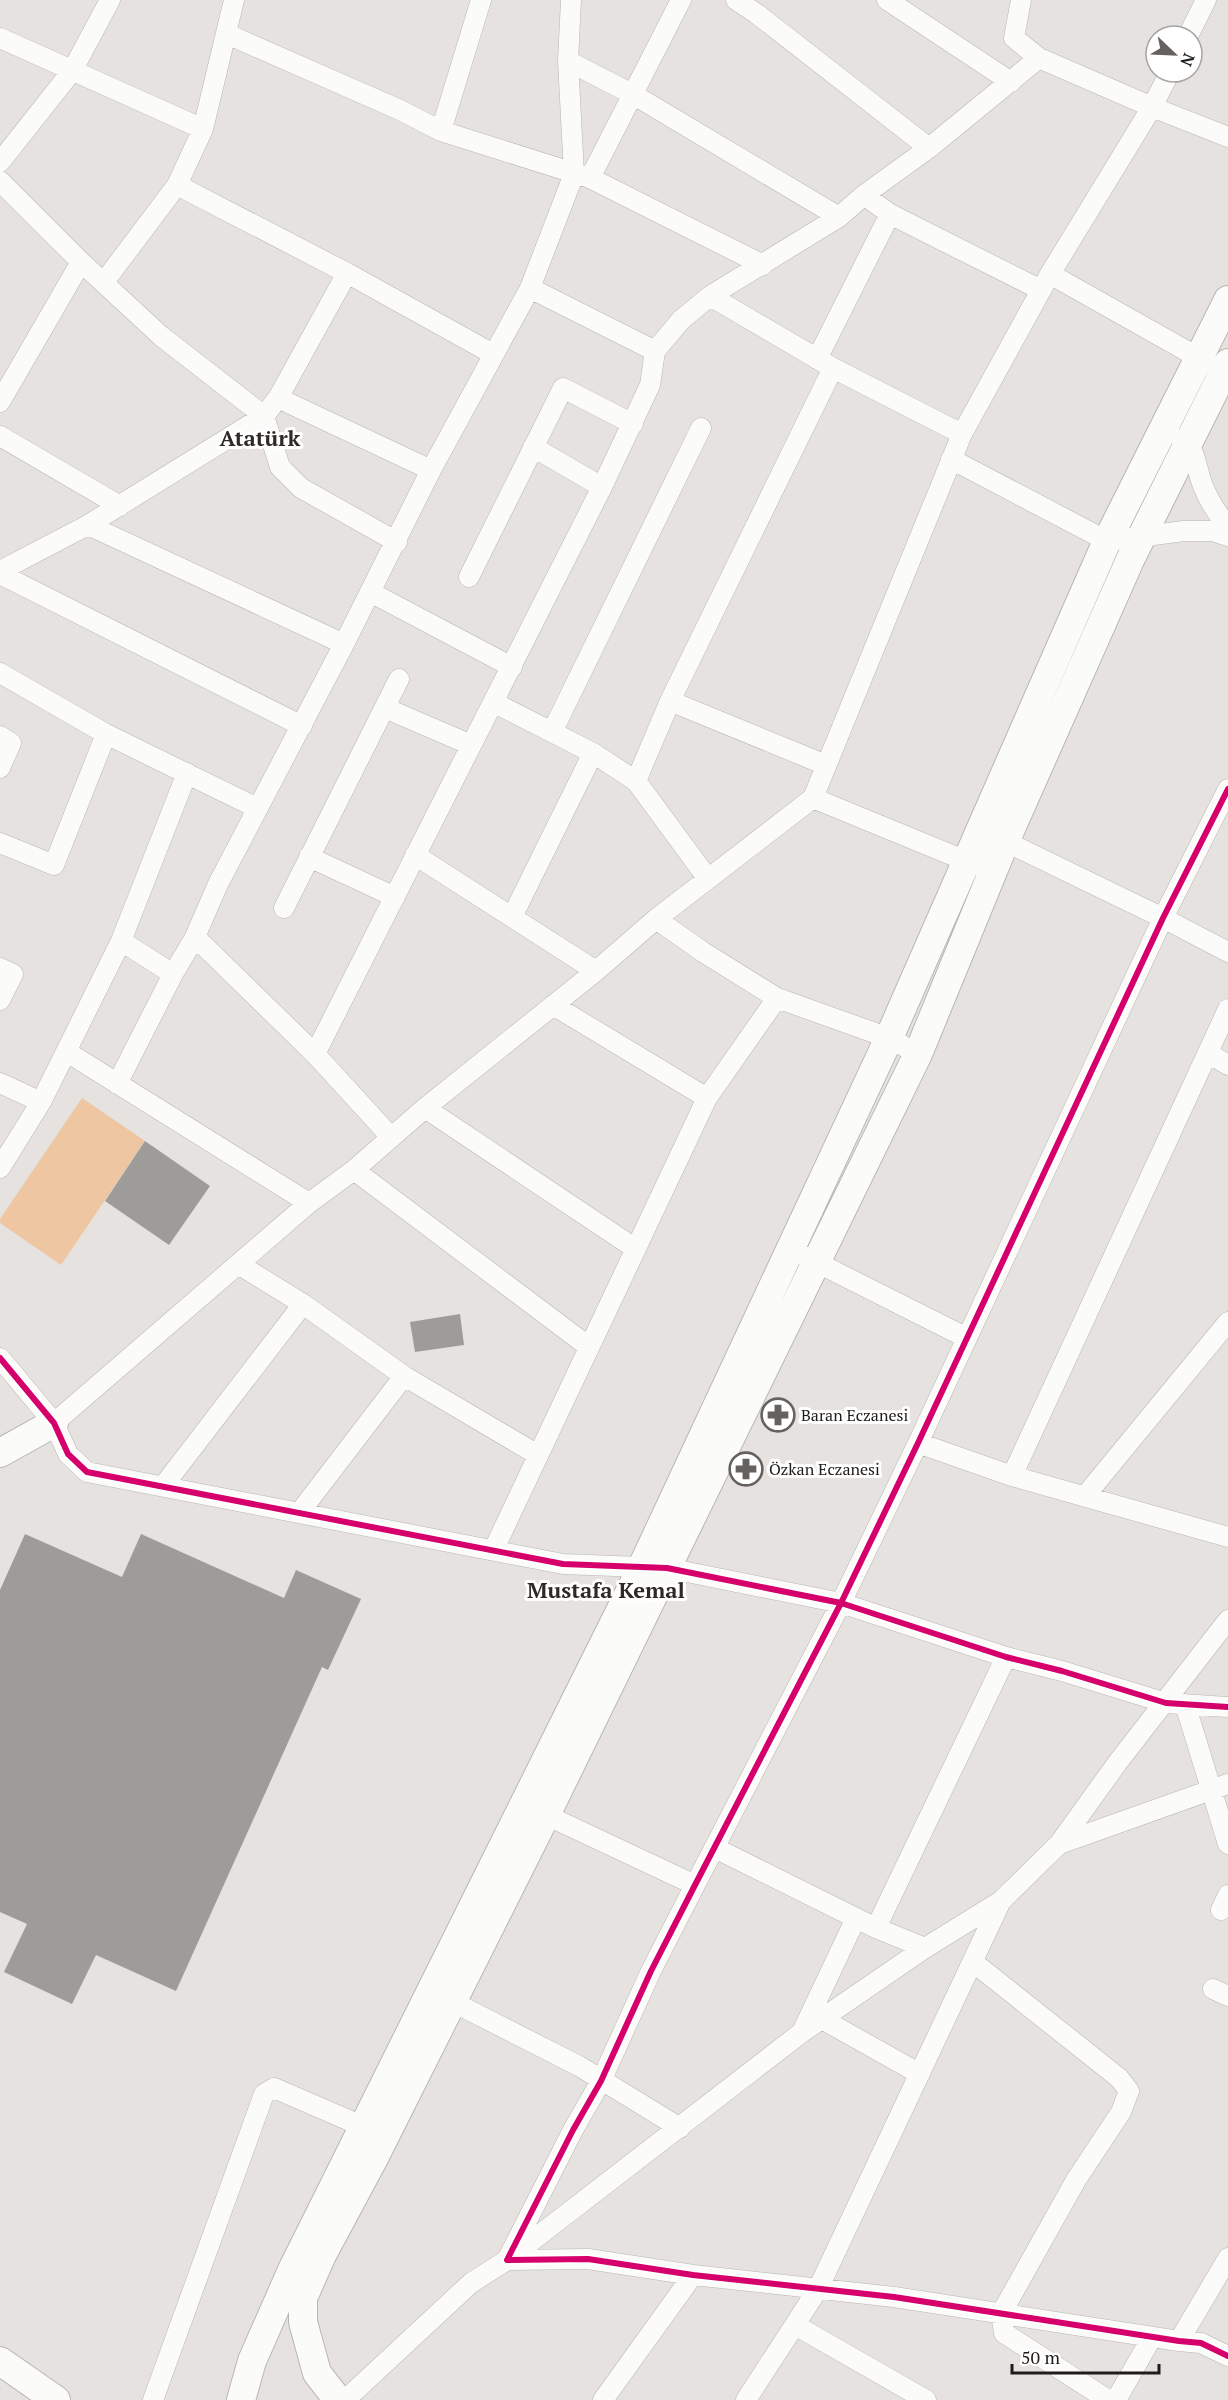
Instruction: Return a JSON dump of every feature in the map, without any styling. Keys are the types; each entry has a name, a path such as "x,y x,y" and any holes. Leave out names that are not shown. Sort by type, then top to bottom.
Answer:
{"street":[{"path":"0,162 72,71 110,0"},
{"path":"104,282 177,185 203,129 234,0"},
{"path":"441,131 481,0"},
{"path":"572,0 568,61 582,176"},
{"path":"117,1084 173,974 195,937 218,884 397,542 431,470 530,288 582,176 634,95 681,0"},
{"path":"736,0 929,148"},
{"path":"887,0 1011,82"},
{"path":"1021,0 1014,38 1040,58 1228,137"},
{"path":"1194,24 1206,0"},
{"path":"227,34 400,110 441,131 582,176 763,265"},
{"path":"0,38 203,129"},
{"path":"315,1054 633,424 650,385 655,351 681,320 710,296 838,217 864,195 929,148 1040,58"},
{"path":"568,61 634,95 838,217"},
{"path":"0,1454 54,1423 240,1265 309,1203 354,1170 425,1108 597,971 656,919 813,798 962,434 1045,282 1164,84"},
{"path":"0,181 81,262 161,336 264,416 279,467 301,488 397,542"},
{"path":"177,185 347,273 494,354"},
{"path":"864,195 890,213 1045,282 1198,358 1226,367 993,836"},
{"path":"636,781 670,701 825,363 890,213"},
{"path":"0,402 81,262"},
{"path":"0,572 88,525 264,416 278,398 347,273"},
{"path":"530,288 655,351"},
{"path":"710,296 825,363 962,434"},
{"path":"241,2400 252,2361 292,2270 362,2126 546,1815 655,1568 789,1249 889,1038 980,866 1107,541 1228,300"},
{"path":"468,577 563,388 633,424"},
{"path":"278,398 431,470"},
{"path":"552,732 701,428"},
{"path":"1162,428 1188,443 1202,484 1219,517 1228,527"},
{"path":"0,436 120,506"},
{"path":"533,447 602,487"},
{"path":"951,459 1107,541 1184,531 1213,531 1228,536"},
{"path":"88,525 344,644"},
{"path":"0,572 302,726"},
{"path":"370,592 512,667"},
{"path":"0,673 106,734 257,808"},
{"path":"284,908 399,679"},
{"path":"670,701 826,765"},
{"path":"493,702 593,753 636,781 708,879"},
{"path":"385,708 471,745"},
{"path":"0,843 54,865 106,734"},
{"path":"0,736 11,743 0,768"},
{"path":"512,917 593,753"},
{"path":"0,1168 41,1102 121,941 187,774"},
{"path":"507,2260 573,2130 601,2081 651,1971 694,1885 841,1603 1163,918 1228,789"},
{"path":"813,798 980,866"},
{"path":"993,836 1228,952"},
{"path":"415,855 597,971"},
{"path":"309,857 395,897"},
{"path":"338,2400 317,2373 303,2322 303,2298 321,2257 373,2160 441,1996 655,1568 815,1262 918,1054 980,866"},
{"path":"656,919 777,998 889,1038 918,1054"},
{"path":"195,937 315,1054 391,1137"},
{"path":"121,941 173,974"},
{"path":"0,968 13,974 0,1000"},
{"path":"494,1549 707,1098 777,998"},
{"path":"553,1005 707,1098"},
{"path":"1012,1476 1228,1009"},
{"path":"67,1052 309,1203"},
{"path":"1208,1053 1228,1065"},
{"path":"0,1083 41,1102"},
{"path":"425,1108 636,1249"},
{"path":"354,1170 589,1347"},
{"path":"789,1249 967,1338"},
{"path":"240,1265 303,1304 404,1376 538,1455"},
{"path":"164,1485 303,1304"},
{"path":"1085,1496 1228,1322"},
{"path":"0,1358 54,1423 68,1454 87,1472 164,1485 563,1564 655,1568 841,1603 1006,1657 1175,1703 1228,1707"},
{"path":"300,1512 404,1376"},
{"path":"918,1443 1012,1476 1228,1537"},
{"path":"345,2400 471,2283 507,2260 801,2033 925,1948 1001,1901 1059,1844 1118,1762 1175,1703 1228,1620"},
{"path":"876,1928 1006,1657"},
{"path":"1175,1703 1220,1787 1228,1844"},
{"path":"1059,1844 1220,1787"},
{"path":"546,1815 694,1885"},
{"path":"715,1848 876,1928 925,1948"},
{"path":"746,2400 818,2289 1001,1901"},
{"path":"801,2033 856,1918"},
{"path":"973,1962 1119,2078 1129,2091 1121,2112 1076,2180 1001,2314 1004,2333 1108,2400"},
{"path":"441,1996 579,2066 680,2128"},
{"path":"822,2019 920,2074"},
{"path":"153,2400 264,2094 274,2088 362,2126"},
{"path":"1179,2341 1228,2258"},
{"path":"507,2260 588,2259 693,2275 894,2297 1201,2343 1228,2356"},
{"path":"603,2400 693,2275"},
{"path":"795,2325 926,2400"},
{"path":"1116,2400 1152,2337"},
{"path":"0,2361 56,2400"}],"shaded area":[{"path":"82,1098 145,1141 61,1265 0,1223 0,1219"}],"building":[{"path":"145,1141 210,1186 169,1245 105,1201"},
{"path":"460,1314 464,1345 415,1352 410,1322"},
{"path":"25,1534 122,1577 141,1534 284,1598 296,1570 361,1599 328,1670 322,1667 176,1991 96,1955 72,2004 4,1972 27,1924 0,1912 0,1590"}],"cycle path":[{"path":"1228,789 1163,918 841,1603 651,1971 601,2081 573,2130 507,2260 588,2259 693,2275 894,2297 1201,2343 1228,2356"},
{"path":"0,1358 54,1423 68,1454 87,1472 563,1564 667,1568 841,1603 1006,1657 1062,1671 1166,1703 1228,1707"}],"place":[{"name":"Baran Eczanesi","path":"778,1415"},
{"name":"Özkan Eczanesi","path":"746,1469"}],"district":[{"name":"Atatürk","path":"260,437"},
{"name":"Mustafa Kemal","path":"606,1589"}]}
